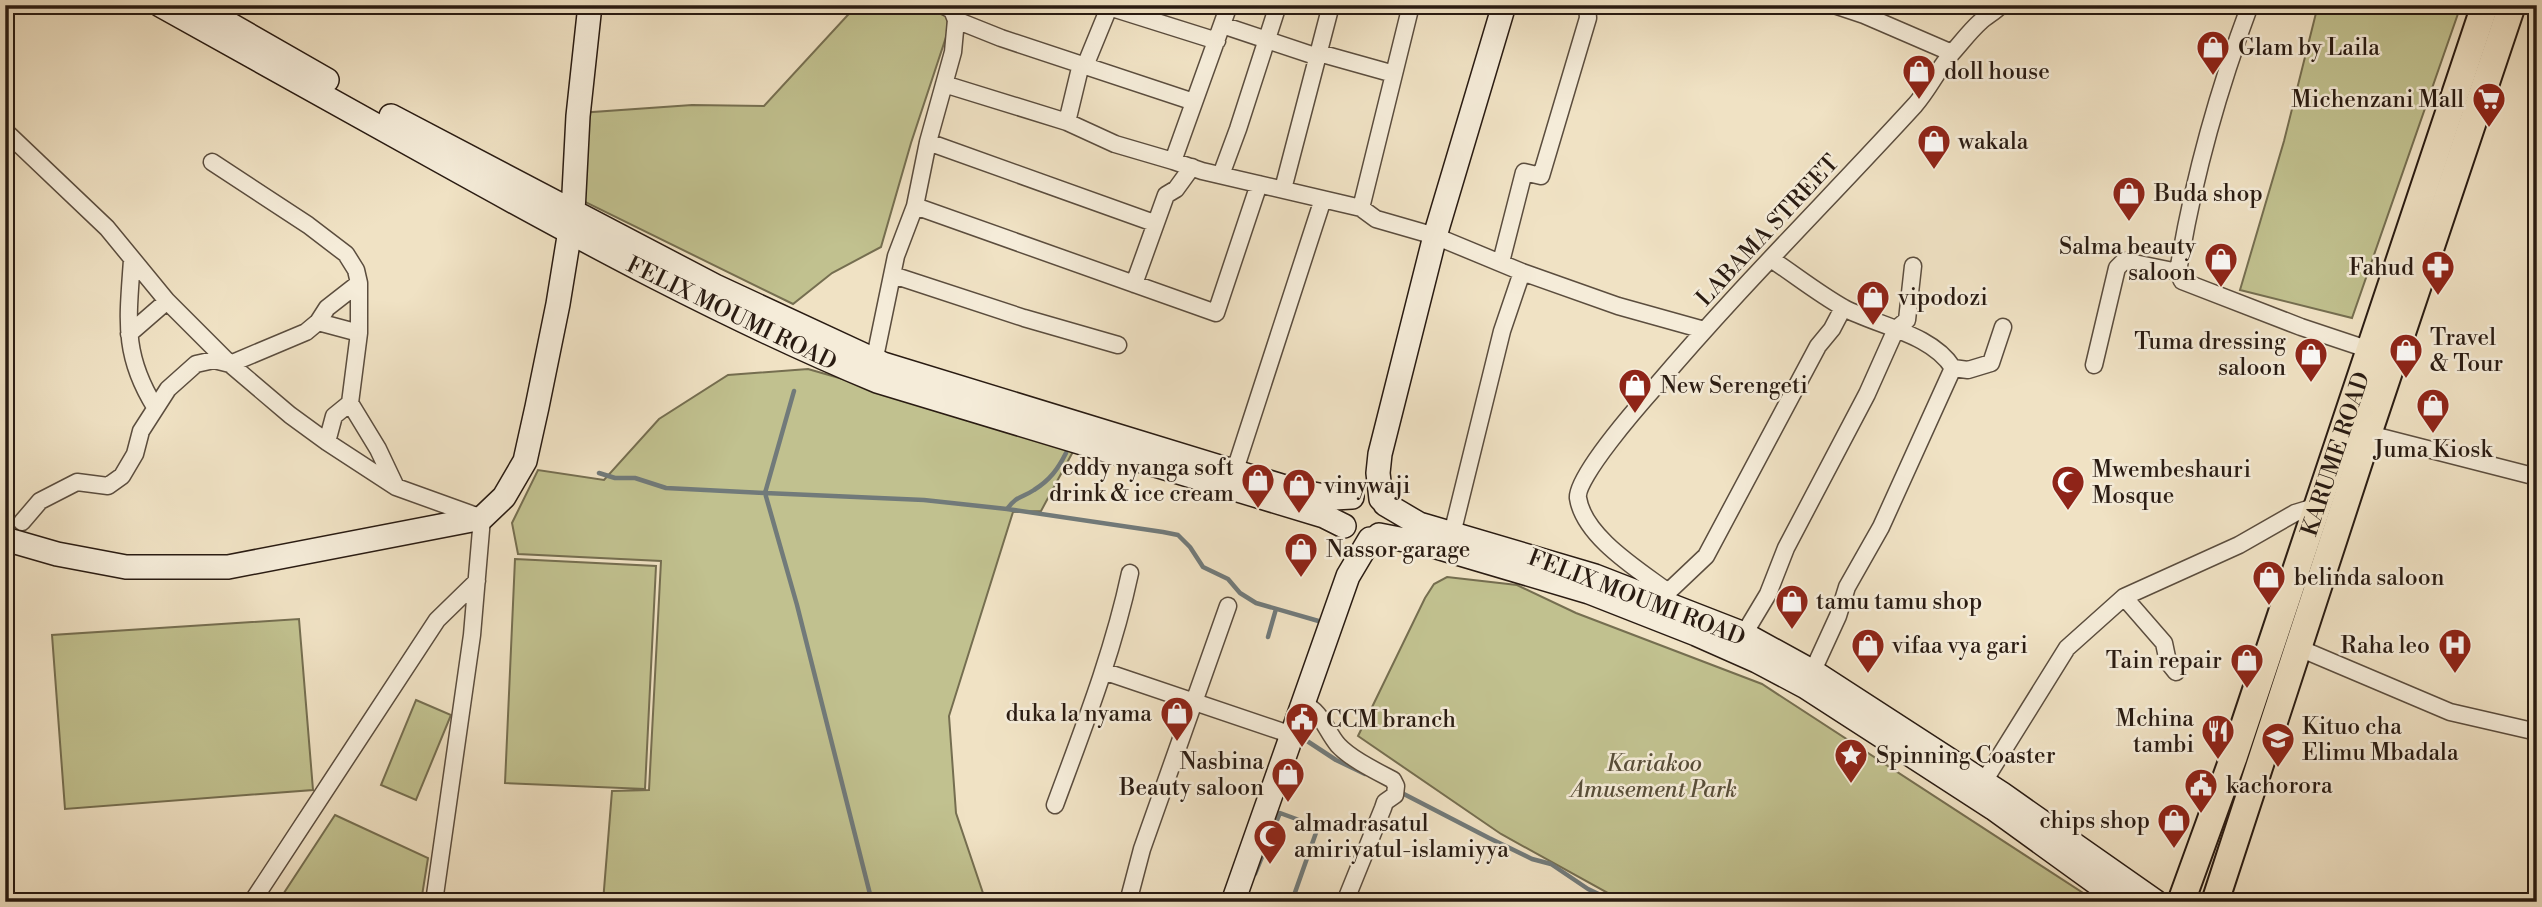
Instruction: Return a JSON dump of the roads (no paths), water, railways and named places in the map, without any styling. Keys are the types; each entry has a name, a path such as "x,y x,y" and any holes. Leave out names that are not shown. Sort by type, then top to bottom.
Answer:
{"main road":[{"name":"FELIX MOUMI ROAD","path":"160,5 329,90 571,222 753,305 872,369 1160,457 1324,516 1360,534 1430,545 1589,592 1696,634 1754,647 1807,687 1980,789 2123,902"},
{"name":"FELIX MOUMI ROAD","path":"196,5 329,90"},
{"path":"5,539 57,554 127,567 228,567 482,517 503,497 525,461 558,304 571,222 578,117 590,5"},
{"path":"1369,499 1378,473 1380,454 1435,236 1504,5"},
{"name":"KARUME ROAD","path":"2215,902 2299,648 2356,431 2370,350 2485,5"},
{"name":"KARUME ROAD","path":"2182,902 2318,506 2356,431 2512,5"},
{"name":"FELIX MOUMI ROAD","path":"1160,457 1235,470 1298,491 1334,498 1369,499 1406,518 1452,534 1666,597 1754,647 1807,669 1980,789 2156,902"},
{"path":"1360,534 1384,531 1388,518 1369,499"},
{"path":"1233,902 1348,576 1360,534 1344,507 1369,499"}],"street":[{"path":"872,369 896,256 915,206 928,142 953,52 956,20 952,10 942,5"},
{"path":"1172,161 1229,5"},
{"path":"1221,175 1278,5"},
{"path":"1283,189 1331,5"},
{"path":"1360,208 1412,5"},
{"path":"1501,262 1524,172 1541,176 1588,18 1587,5"},
{"path":"1834,5 1952,53"},
{"name":"LABAMA STREET","path":"1666,597 1613,550 1587,519 1577,496 1582,480 1631,415 1703,330 1917,102 1952,53 1979,22 2001,5"},
{"path":"2250,5 2224,76 2197,169 2178,272 2182,281 2301,327 2370,350"},
{"path":"1067,122 1076,76 1110,6 1217,41"},
{"path":"956,20 1001,38 1194,102"},
{"path":"1223,25 1319,55 1394,74"},
{"path":"944,84 1067,122 1115,144 1192,167 1360,208 1376,219 1435,236 1522,272 1618,306 1703,330"},
{"path":"5,131 107,228 167,301 230,364 327,442 396,487 482,517 472,635 433,902"},
{"path":"928,142 1154,223"},
{"path":"212,162 308,225 346,254 356,270 359,283 359,333 350,403 378,449 396,487"},
{"path":"1134,284 1166,195 1176,189 1192,167"},
{"path":"915,206 1216,313 1259,184"},
{"path":"1235,470 1323,199"},
{"path":"1772,259 1843,308 1896,329 1946,357 1953,368 1968,370 1991,363 2003,327"},
{"path":"132,260 129,334 133,362 155,407"},
{"path":"2095,365 2117,268 2124,261 2178,272"},
{"path":"1754,647 1768,594 1786,548 1867,394 1896,329 1907,320 1913,266"},
{"path":"1452,534 1499,343 1522,272"},
{"path":"892,275 1118,345"},
{"path":"22,522 40,501 77,482 108,486 122,476 135,454 141,431 155,407 168,389 196,364 214,360 230,364 306,332 318,322 327,308 359,283"},
{"path":"129,334 167,301"},
{"path":"1666,597 1706,556 1818,346 1832,329 1843,308"},
{"path":"318,322 359,333"},
{"path":"1807,669 1816,664 1838,616 1847,587 1881,527 1953,368"},
{"path":"327,442 334,416 350,403"},
{"path":"2356,431 2537,477"},
{"path":"1980,789 2067,648 2124,597 2239,545 2295,513 2318,506"},
{"path":"1055,805 1103,671 1130,573"},
{"path":"252,902 437,620 477,581"},
{"path":"2124,597 2164,643 2168,662 2176,672"},
{"path":"1128,902 1142,849 1228,606"},
{"path":"2299,648 2450,712 2537,732"},
{"path":"1103,671 1292,735"},
{"path":"1303,704 1317,713 1337,744 1347,754 1393,780 1395,790 1385,802 1345,902"}],"waterway":[{"path":"794,391 765,493 924,500 1007,509 1178,535 1203,567 1228,579 1240,593 1256,603 1322,622"},
{"path":"1007,509 1016,499 1049,478 1066,453"},
{"path":"599,473 615,478 635,478 666,488 765,493 797,605 872,902"},
{"path":"1268,637 1276,609"},
{"path":"1301,737 1336,760 1365,774"},
{"path":"1400,792 1532,859 1551,864 1588,889 1611,900"},
{"path":"1255,874 1280,813 1318,827 1292,901"}],"place":[{"name":"Glam by Laila","path":"2213,77"},
{"name":"doll house","path":"1919,101"},
{"name":"Michenzani Mall","path":"2489,129"},
{"name":"wakala","path":"1934,171"},
{"name":"Buda shop","path":"2129,223"},
{"name":"Salma beauty saloon","path":"2221,289"},
{"name":"Fahud","path":"2438,297"},
{"name":"vipodozi","path":"1873,327"},
{"name":"Travel & Tour","path":"2406,380"},
{"name":"Tuma dressing saloon","path":"2311,384"},
{"name":"New Serengeti","path":"1635,415"},
{"name":"Juma Kiosk","path":"2433,435"},
{"name":"eddy nyanga soft drink & ice cream","path":"1258,510"},
{"name":"Mwembeshauri Mosque","path":"2068,512"},
{"name":"vinywaji","path":"1299,515"},
{"name":"Nassor garage","path":"1301,579"},
{"name":"belinda saloon","path":"2269,607"},
{"name":"tamu tamu shop","path":"1792,631"},
{"name":"vifaa vya gari","path":"1868,675"},
{"name":"Raha leo","path":"2455,675"},
{"name":"Tain repair","path":"2247,690"},
{"name":"duka la nyama","path":"1177,743"},
{"name":"CCM branch","path":"1302,749"},
{"name":"Mchina tambi","path":"2218,761"},
{"name":"Kituo cha Elimu Mbadala","path":"2278,769"},
{"name":"Spinning Coaster","path":"1851,785"},
{"name":"Nasbina Beauty saloon","path":"1288,804"},
{"name":"kachorora","path":"2201,815"},
{"name":"chips shop","path":"2174,850"},
{"name":"almadrasatul amiriyatul-islamiyya","path":"1270,866"}],"park label":[{"name":"Kariakoo Amusement Park","path":"1654,776"}]}
